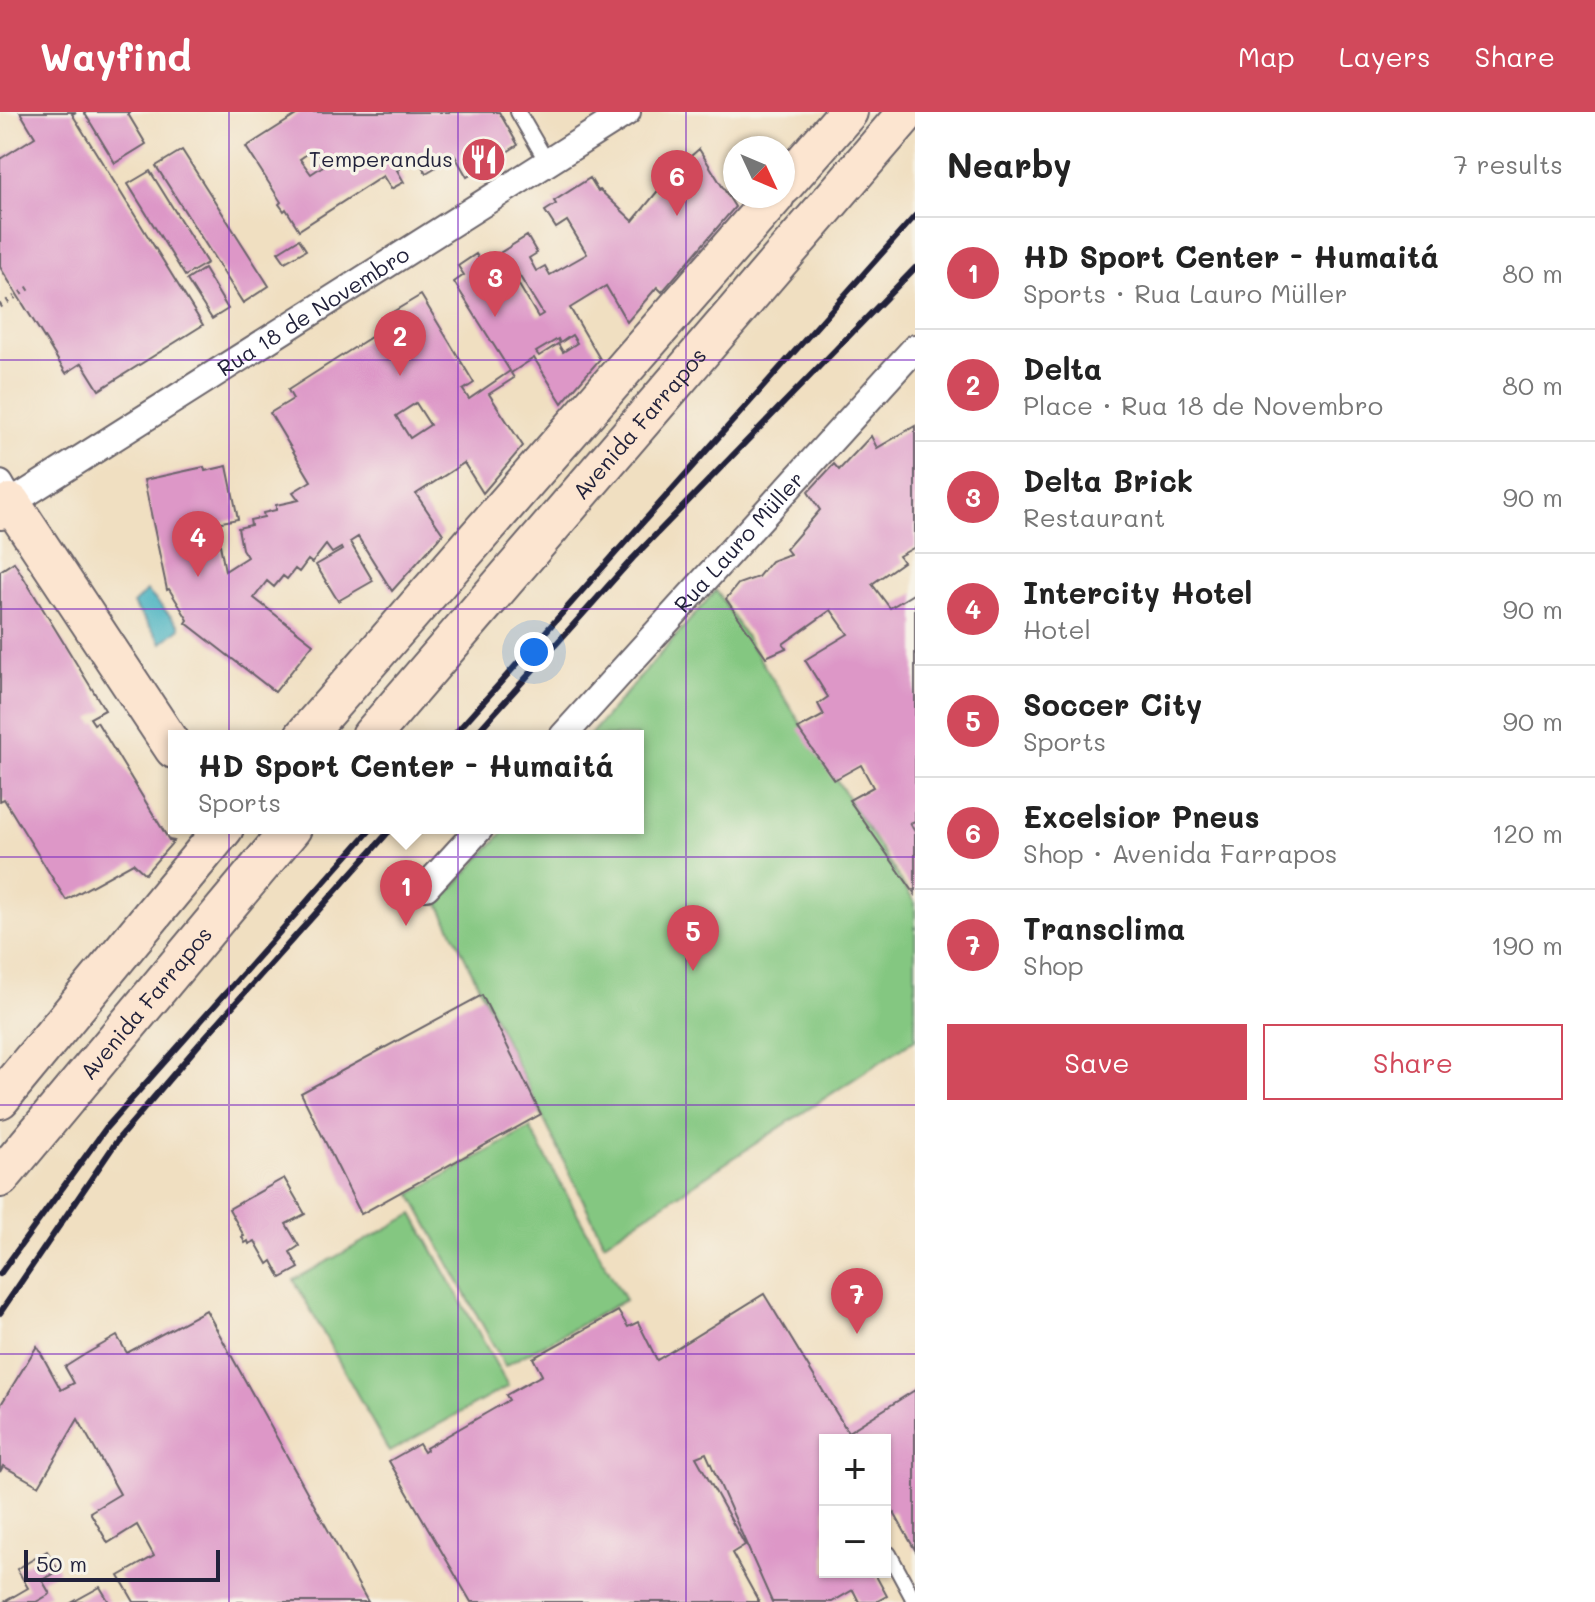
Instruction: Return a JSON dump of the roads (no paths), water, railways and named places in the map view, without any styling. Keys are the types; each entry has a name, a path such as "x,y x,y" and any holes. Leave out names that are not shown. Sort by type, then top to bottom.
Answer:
{"main road":[{"name":"Avenida Farrapos","path":"376,730 907,112"},
{"path":"795,171 839,118"},
{"path":"309,730 765,208"},
{"path":"4,499 168,740"},
{"path":"0,1099 220,834"},
{"path":"229,834 255,871"},
{"name":"Avenida Farrapos","path":"0,1178 287,834"}],"street":[{"name":"Rua 18 de Novembro","path":"4,499 627,112"},
{"name":"Rua Lauro Müller","path":"568,730 915,348"},
{"path":"426,887 475,834"}],"lane":[{"path":"518,112 547,162"},
{"path":"891,1558 915,1602"}],"water":[{"path":"147,591 180,628 162,643 133,604"}],"railway":[{"path":"458,730 915,216"},
{"path":"479,730 633,558 915,268"},
{"path":"0,1274 106,1128 367,834"},
{"path":"0,1313 119,1138 387,834"}],"place":[{"name":"Temperandus","path":"484,159"},
{"name":"Excelsior Pneus","path":"677,216"},
{"name":"Delta Brick","path":"495,317"},
{"name":"Delta","path":"400,376"},
{"name":"Intercity Hotel","path":"198,577"},
{"name":"HD Sport Center - Humaitá","path":"406,926"},
{"name":"Soccer City","path":"693,971"},
{"name":"Transclima","path":"857,1334"}]}
